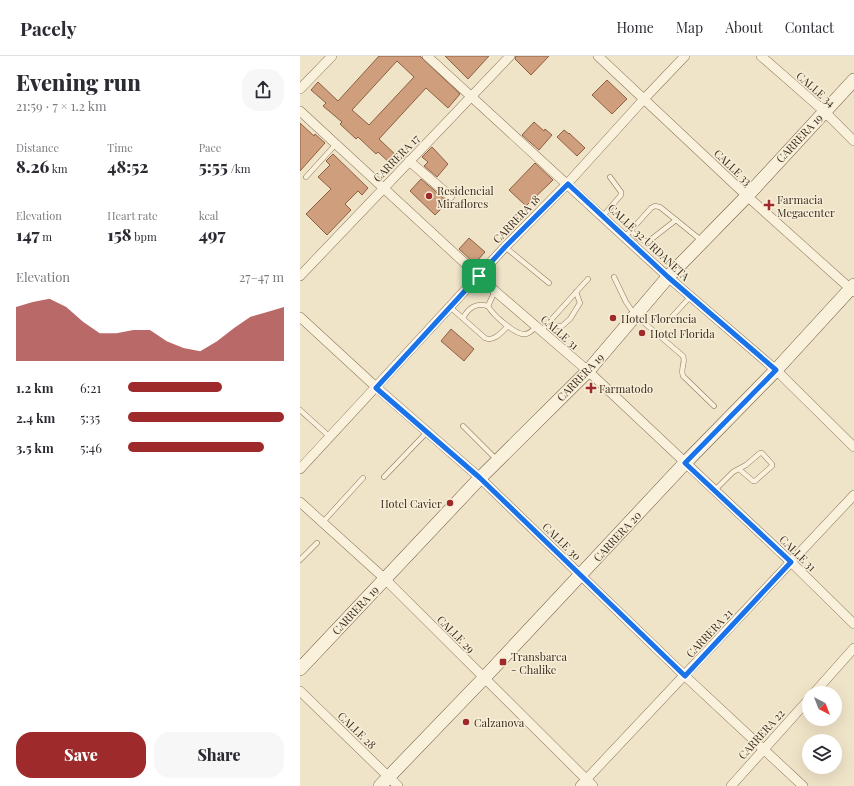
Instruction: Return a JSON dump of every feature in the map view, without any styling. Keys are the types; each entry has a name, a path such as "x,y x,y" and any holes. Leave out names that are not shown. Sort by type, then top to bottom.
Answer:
{"street":[{"path":"300,90 332,56"},
{"name":"CALLE 32 URDANETA","path":"427,56 603,216 628,234 668,277 776,370 854,447"},
{"name":"CARRERA 17","path":"300,276 510,56"},
{"name":"CALLE 33","path":"598,56 746,196 853,289"},
{"name":"CARRERA 18","path":"300,469 505,247 568,184 644,99 685,56"},
{"name":"CALLE 34","path":"763,57 824,111 854,141"},
{"name":"CARRERA 19","path":"300,669 384,578 480,478 588,371 668,277 854,80"},
{"name":"CALLE 31","path":"300,111 495,291 541,328 588,371 791,562 854,624"},
{"path":"409,161 450,196"},
{"name":"CARRERA 20","path":"389,783 484,678 685,463 853,289"},
{"name":"CALLE 30","path":"300,317 376,388 480,478 580,576 801,785"},
{"name":"CARRERA 21","path":"586,784 854,495"},
{"name":"CALLE 29","path":"300,502 384,578 484,678 586,784"},
{"path":"820,686 854,648"},
{"name":"CALLE 28","path":"300,691 389,783"},
{"name":"CARRERA 22","path":"731,786 802,707"}],"lane":[{"path":"306,177 336,144"},
{"path":"603,216 622,192 610,177"},
{"path":"676,220 649,241 645,242 628,234 651,208 655,206 660,207 676,220 702,242"},
{"path":"505,247 549,283"},
{"path":"614,277 626,302 635,315 683,356 685,361 682,370 683,376 714,406"},
{"path":"541,328 588,279"},
{"path":"488,306 495,291"},
{"path":"463,318 467,311 472,307 482,305 488,306 491,311 518,334 525,334 541,328 562,326 570,319 580,303 576,292"},
{"path":"669,320 691,296"},
{"path":"450,307 488,340 492,339 508,326"},
{"path":"300,410 330,437"},
{"path":"464,426 498,460"},
{"path":"384,477 427,432"},
{"path":"714,491 733,472 762,453 772,464 772,466 755,481 739,469"},
{"path":"323,522 363,478"},
{"path":"300,560 316,543"}],"building":[{"path":"379,56 420,56 460,94 448,108 426,88 379,139 400,159 393,166 378,152 376,154 358,137 356,139 340,124 342,122 323,106 326,103 311,90 318,82 338,101","holes":["397,61 414,77 369,125 352,110"]},
{"path":"445,56 489,56 468,79"},
{"path":"516,56 549,56 531,75 515,59"},
{"path":"607,80 627,99 612,114 592,95"},
{"path":"534,122 544,131 545,129 552,135 539,150 522,135"},
{"path":"300,123 314,136 315,134 325,143 300,171"},
{"path":"564,130 585,148 577,156 557,137"},
{"path":"432,147 448,164 437,177 424,166 428,162 422,157"},
{"path":"333,154 368,188 362,195 358,191 345,204 351,210 327,235 306,214 331,189 318,177 330,165 326,161"},
{"path":"535,163 553,180 526,206 509,190"},
{"name":"Residencial Miraflores","path":"421,179 448,202 435,215 410,191"},
{"path":"469,238 485,252 474,263 459,249"},
{"path":"451,329 474,349 464,361 441,341"}],"place":[{"name":"Residencial Miraflores","path":"429,196"},
{"name":"Farmacia Megacenter","path":"769,205"},
{"name":"Hotel Florencia","path":"613,318"},
{"name":"Hotel Florida","path":"642,333"},
{"name":"Farmatodo","path":"591,388"},
{"name":"Hotel Cavier","path":"450,503"},
{"name":"Transbarca - Chalike","path":"503,662"},
{"name":"Calzanova","path":"466,722"}],"route":[{"path":"568,184 668,277 776,370 685,463 791,562 685,676 480,478 376,388 479,276 505,247 568,184"}]}
